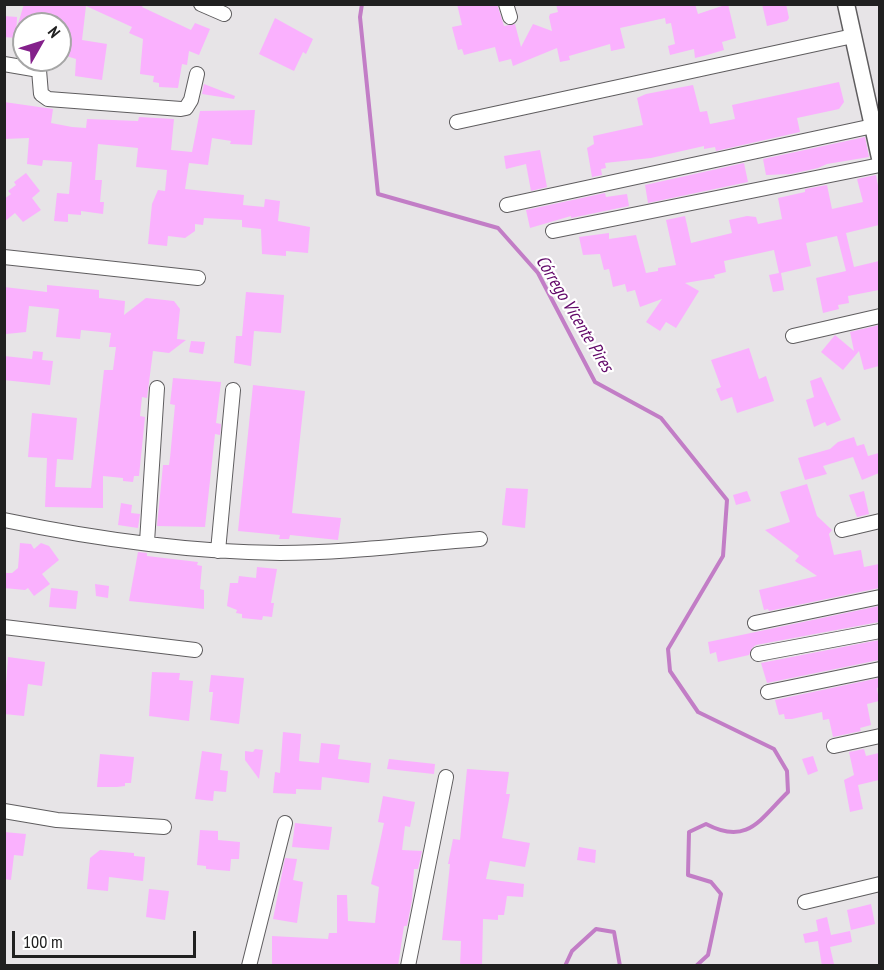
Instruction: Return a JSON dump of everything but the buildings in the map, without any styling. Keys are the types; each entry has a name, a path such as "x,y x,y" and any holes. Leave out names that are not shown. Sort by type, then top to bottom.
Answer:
{"street":[{"path":"201,4 224,15"},
{"path":"846,4 879,158"},
{"path":"457,122 853,36"},
{"path":"4,64 39,70 41,94 48,99 181,108 186,108 191,100 197,74"},
{"path":"507,205 873,126"},
{"path":"553,231 879,165"},
{"path":"4,257 198,278"},
{"path":"793,336 879,316"},
{"path":"147,543 157,388"},
{"path":"218,551 233,390"},
{"path":"4,520 70,534 218,551 321,552 480,539"},
{"path":"842,530 879,521"},
{"path":"755,623 879,597"},
{"path":"4,627 195,650"},
{"path":"758,654 879,631"},
{"path":"768,692 879,669"},
{"path":"834,746 879,735"},
{"path":"408,966 446,777"},
{"path":"4,811 57,819 164,827"},
{"path":"249,966 285,823"},
{"path":"805,902 879,884"}],"waterway":[{"name":"Córrego Vicente Pires","path":"362,4 360,17 378,194 498,228 538,273 595,382 661,418 727,500 723,556 668,649 670,671 698,712 774,749 787,771 788,792 761,820 743,831 720,830 706,824 689,832 688,875 711,882 721,894 708,955 696,966"},
{"name":"Córrego Vicente Pires","path":"565,966 572,951 596,929 614,932 620,966"}]}
